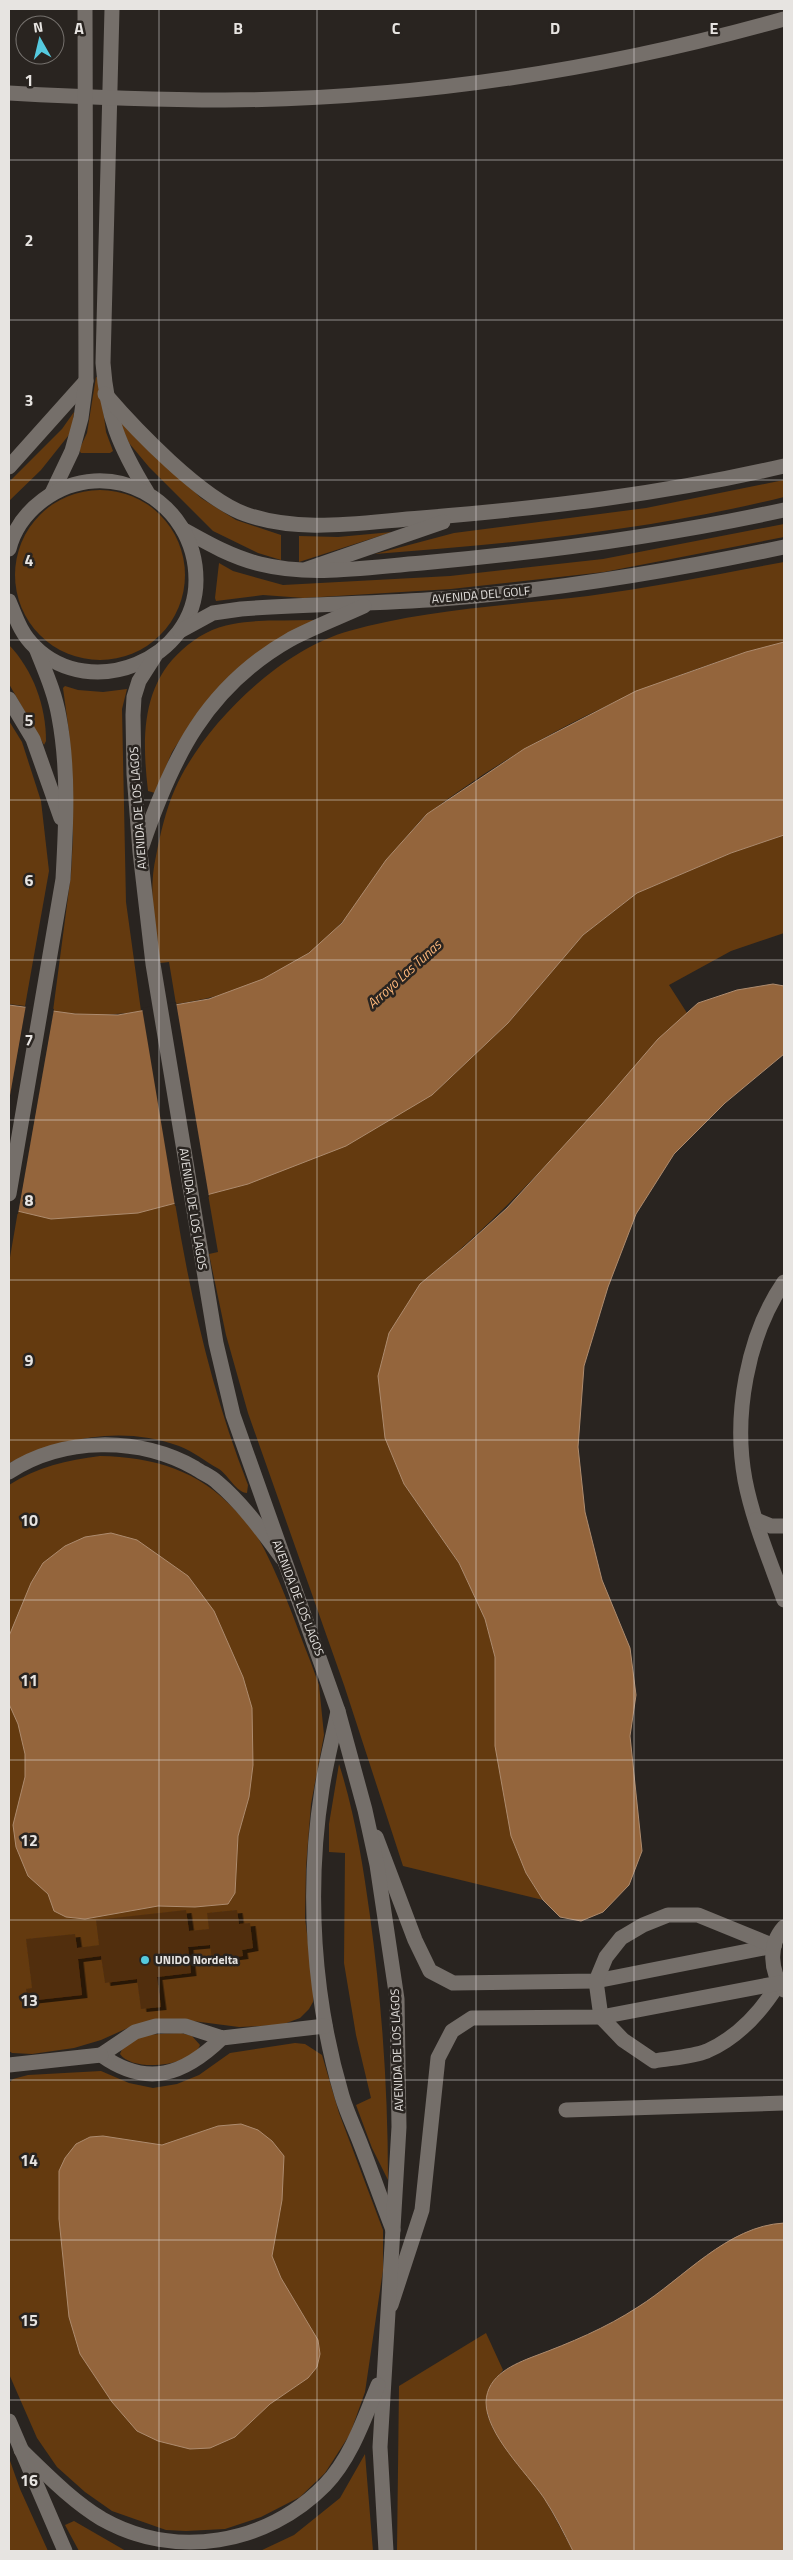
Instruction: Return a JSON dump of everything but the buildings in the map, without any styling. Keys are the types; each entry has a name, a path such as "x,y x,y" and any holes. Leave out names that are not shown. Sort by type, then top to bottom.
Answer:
{"street":[{"path":"52,494 72,451 81,418 86,381 85,9"},
{"path":"112,9 103,362 105,394 112,422 124,454 146,492"},
{"path":"9,93 85,98 226,100 350,95 472,83 585,66 705,41 784,19"},
{"path":"86,363 103,362"},
{"path":"9,467 86,381"},
{"path":"105,394 129,421 182,471 220,502 244,514 301,525 464,514 584,503 662,492 784,466"},
{"path":"9,549 15,524 52,494 75,484 99,481 124,483 146,492 168,508 184,530 194,555 196,581 192,607 180,631 155,656 136,666 115,672 94,673 73,669 53,660 9,624"},
{"path":"184,530 226,553 261,564 304,570 460,560 610,543 683,531 784,510"},
{"path":"304,570 464,514"},
{"name":"AVENIDA DEL GOLF","path":"180,631 213,613 241,609 450,598 628,578 784,547"},
{"path":"9,601 22,633"},
{"path":"140,852 160,794 183,746 211,705 254,664 284,644 372,602"},
{"path":"9,1194 63,879 66,831 65,773 59,717 49,680 36,648"},
{"name":"AVENIDA DE LOS LAGOS","path":"155,656 139,681 134,697 134,774 140,852 153,964 216,1343 233,1416 282,1559 316,1644 338,1711 365,1810 377,1865 397,1999 400,2127 390,2308 383,2373 380,2447 386,2551"},
{"path":"9,699 33,739 66,831"},
{"path":"784,1282 764,1320 755,1345 744,1394 741,1433 744,1470 756,1520 784,1600"},
{"path":"9,1472 25,1462 67,1448 113,1444 148,1449 178,1459 216,1481 250,1514 282,1559"},
{"path":"756,1520 771,1526 784,1526"},
{"path":"338,1711 322,1789 314,1860 313,1905 315,1943 326,2026 342,2098 394,2232"},
{"path":"365,1810 415,1940 430,1971 453,1983 596,1981 774,1946"},
{"path":"774,1946 698,1915 668,1915 643,1925 621,1938 606,1956 596,1981 601,2017 623,2040 654,2062 706,2052 736,2036 782,1987"},
{"path":"782,1987 774,1970 774,1946 784,1927"},
{"path":"390,2308 422,2210 438,2058 452,2031 472,2018 601,2017 782,1987"},
{"path":"9,2065 101,2055 135,2032 156,2026 185,2026 222,2038 326,2026"},
{"path":"101,2055 118,2067 140,2075 162,2073 191,2064 222,2038"},
{"path":"566,2110 784,2103"},
{"path":"21,2450 69,2495 102,2519 143,2538 176,2542 220,2541 259,2529 297,2510 326,2484 348,2452 383,2373"},
{"path":"9,2421 65,2551"}],"shaded area":[{"path":"96,377 99,378 106,432 113,451 110,453 81,453 79,450 87,433"},
{"path":"74,412 72,431 41,470 9,501 9,482 62,429"},
{"path":"117,417 201,498 236,520 281,535 281,560 258,553 213,531 149,467 129,443"},
{"path":"784,480 784,497 734,509 581,534 478,546 375,554 454,533 646,508"},
{"path":"100,490 125,494 140,500 154,509 166,521 175,535 181,550 185,575 181,600 175,615 166,629 154,641 140,650 125,656 100,660 75,656 60,650 46,641 34,629 25,615 19,600 15,575 19,550 25,535 34,521 46,509 60,500 75,494"},
{"path":"784,524 784,537 604,572 451,589 304,598 263,595 216,601 215,598 219,563 233,571 283,585 450,576 603,559"},
{"path":"392,532 299,562 299,536 338,537"},
{"path":"784,562 784,642 690,671 644,690 554,732 511,757 469,784 423,818 399,846 342,922 308,954 266,978 244,987 199,1000 176,1004 169,962 160,963 152,896 159,839 166,813 175,789 204,740 224,716 271,672 323,641 349,631 377,624 437,613 588,596"},
{"path":"313,620 317,622 196,715 172,752 155,793 148,791 145,753 147,715 159,680 169,664 182,650 206,633 226,625 252,621"},
{"path":"9,645 25,666 41,702 46,741 44,745 9,684"},
{"path":"65,686 78,690 103,692 127,689 122,709 126,902 141,1011 97,1015 53,1011 71,874 73,837 69,732 63,688"},
{"path":"9,721 22,742 41,801 49,871 25,1006 9,1004"},
{"path":"784,835 784,933 731,951 669,985 687,1013 536,1176 468,1242 420,1284 404,1484 459,1563 485,1619 495,1657 496,1694 526,1873 543,1900 403,1866 344,1685 248,1413 226,1335 209,1254 218,1252 208,1194 432,1095 508,1023 583,935 637,893 731,853"},
{"path":"175,1203 188,1275 204,1346 224,1416 248,1485 247,1493 236,1487 219,1469 189,1451 179,1446 136,1436 92,1437 71,1441 29,1454 9,1463 9,1263 18,1211"},
{"path":"100,1456 138,1459 174,1468 207,1485 222,1497 256,1534 272,1565 292,1614 319,1685 324,1735 311,1804 306,1867 305,1918 314,1989 313,2002 300,2018 281,2025 239,2027 185,2020 130,2027 101,2040 74,2048 32,2054 12,2053 9,2051 9,1485 30,1473 53,1465"},
{"path":"339,1764 358,1840 374,1949 385,2081 388,2180 372,2148 356,2105 371,2098 356,2035 344,1963 345,1853 329,1852 329,1824"},
{"path":"181,2033 192,2036 200,2045 195,2052 175,2062 149,2065 137,2064 127,2060 120,2054 124,2047 138,2038 156,2034"},
{"path":"295,2043 305,2044 322,2055 339,2113 383,2230 383,2270 365,2392 350,2434 325,2473 300,2497 261,2517 225,2529 166,2530 112,2511 85,2492 57,2467 37,2438 9,2374 9,2083 13,2079 28,2075 101,2071 129,2083 153,2088 177,2084 199,2075 230,2053"},
{"path":"486,2333 503,2370 491,2385 487,2414 493,2429 546,2501 573,2551 397,2551 399,2386"},
{"path":"365,2454 373,2551 260,2551 294,2535 340,2498"},
{"path":"9,2458 20,2489 48,2551 9,2551"},
{"path":"74,2521 126,2551 79,2551 65,2525"}],"water":[{"name":"Arroyo Las Tunas","path":"784,642 784,835 731,853 637,893 583,935 508,1023 432,1095 346,1146 248,1184 138,1213 51,1219 9,1209 9,1005 75,1014 118,1015 209,999 263,979 309,953 342,923 386,860 427,814 524,749 636,691 746,652"},
{"path":"773,984 784,986 784,1054 725,1103 674,1154 636,1214 608,1287 584,1366 578,1447 585,1512 602,1580 630,1648 636,1695 630,1736 642,1851 629,1885 603,1912 581,1921 560,1917 543,1900 526,1873 511,1836 495,1746 495,1657 485,1619 459,1563 404,1484 385,1438 378,1376 389,1333 420,1284 507,1208 602,1104 658,1039 698,1003 737,990"},
{"path":"111,1533 137,1540 188,1576 214,1611 243,1677 252,1708 253,1765 249,1797 238,1836 235,1893 228,1904 195,1907 158,1906 85,1919 66,1917 54,1911 48,1894 28,1876 16,1847 13,1825 25,1777 25,1754 18,1724 9,1704 9,1636 31,1583 43,1563 65,1546 85,1537"},
{"path":"241,2124 258,2130 272,2141 284,2156 282,2200 272,2256 281,2278 318,2340 320,2354 317,2367 308,2378 270,2404 235,2437 210,2448 190,2449 158,2441 137,2431 112,2402 80,2354 69,2317 59,2219 59,2171 65,2158 76,2144 90,2137 103,2136 162,2145 218,2126"},
{"path":"784,2223 784,2551 573,2551 544,2498 508,2452 493,2427 486,2402 491,2385 496,2378 511,2367 588,2334 626,2315 706,2256 743,2233 763,2226"}],"pier":[{"path":"176,1002 209,1197 175,1206 142,1008"},
{"path":"26,1005 54,1009 18,1214 9,1212 9,1101"}],"place":[{"name":"UNIDO Nordelta","path":"145,1960"}]}
